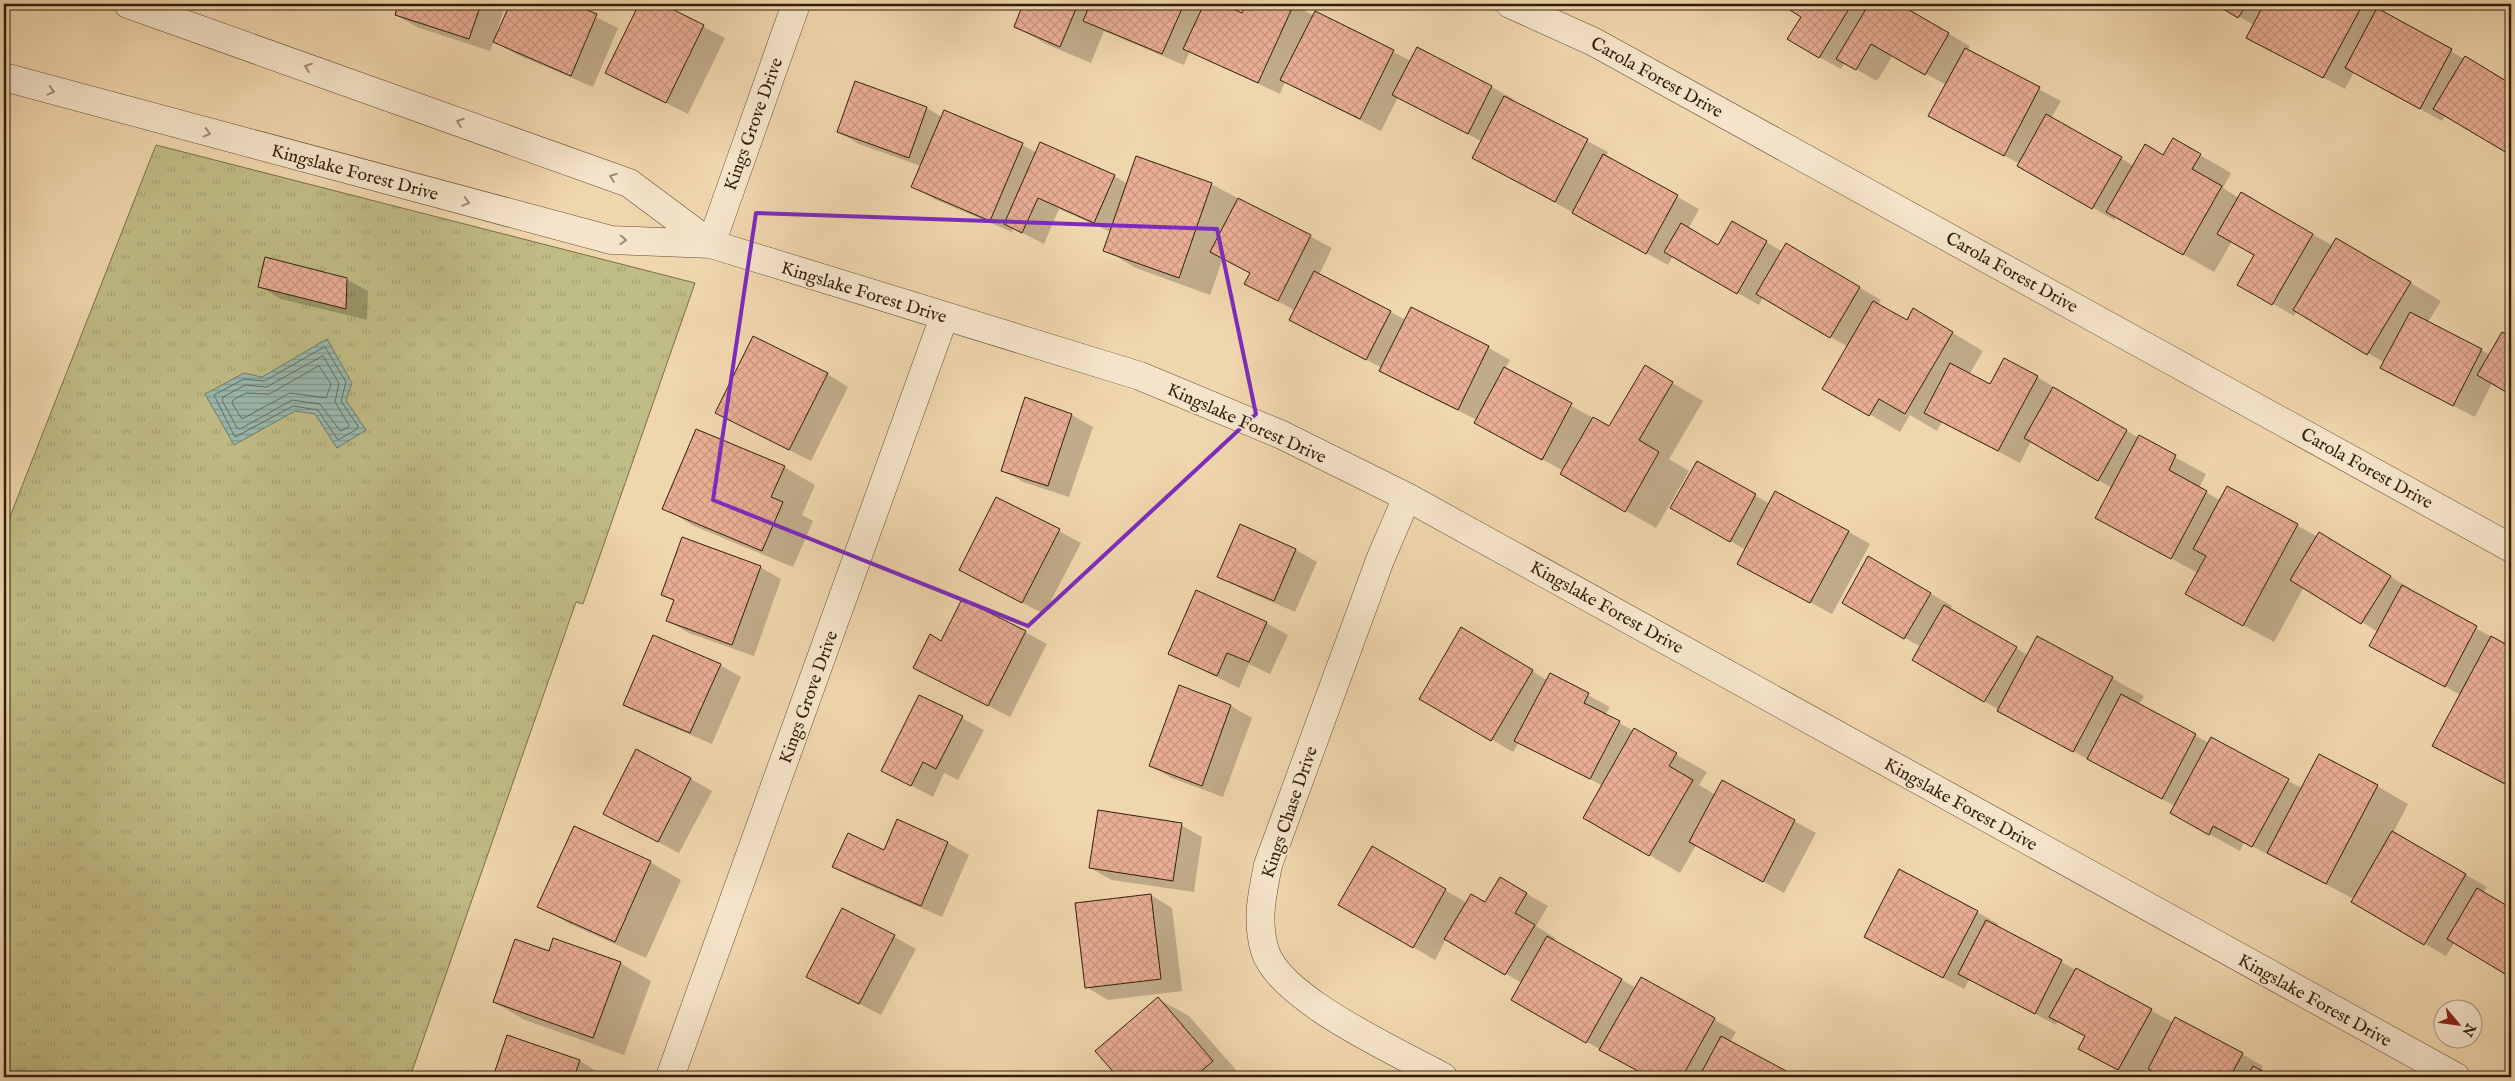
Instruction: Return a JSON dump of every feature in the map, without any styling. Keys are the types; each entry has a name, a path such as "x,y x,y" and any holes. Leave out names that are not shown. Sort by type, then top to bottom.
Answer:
{"street":[{"name":"Kingslake Forest Drive","path":"128,4 629,183 711,244"},
{"name":"Kings Grove Drive","path":"711,244 796,4"},
{"name":"Carola Forest Drive","path":"1510,4 1594,42 2511,548"},
{"name":"Kingslake Forest Drive","path":"4,77 611,240 711,244 1140,376 1282,436 1407,497 2456,1077"},
{"name":"Kings Grove Drive","path":"670,1077 944,317"},
{"name":"Kings Chase Drive","path":"1407,497 1380,560 1268,865 1259,911 1266,952 1282,979 1322,1010 1443,1077"}],"highlighted area":[{"path":"756,213 1217,229 1256,414 1028,626 713,500"}],"green space":[{"path":"156,145 695,283 583,604 576,602 410,1077 4,1077 4,532"}],"water":[{"path":"327,339 352,383 346,400 366,430 337,448 315,414 295,411 234,445 205,394 244,373 262,377"}],"building":[{"path":"398,4 481,4 469,39 395,15"},
{"path":"510,4 573,4 597,14 571,76 493,42"},
{"path":"639,4 662,4 704,25 666,103 605,73"},
{"path":"1023,4 1078,4 1060,47 1014,27"},
{"path":"1090,4 1184,4 1162,54 1083,21"},
{"path":"1204,4 1222,4 1242,13 1246,4 1294,4 1258,83 1183,49"},
{"path":"1780,4 1852,4 1819,58 1787,39 1801,17"},
{"path":"1869,4 1899,4 1949,33 1925,75 1871,44 1856,70 1836,59"},
{"path":"2215,4 2247,4 2238,18"},
{"path":"2264,4 2363,4 2323,78 2246,38"},
{"path":"2377,8 2452,49 2420,109 2345,68"},
{"path":"1315,11 1394,50 1360,119 1280,80"},
{"path":"1417,47 1492,86 1468,134 1392,95"},
{"path":"1965,48 2040,87 2004,156 1928,116"},
{"path":"2465,56 2511,84 2511,146 2507,153 2433,109"},
{"path":"855,81 927,107 909,158 837,132"},
{"path":"1504,96 1588,139 1555,202 1472,158"},
{"path":"944,110 1023,143 990,221 911,187"},
{"path":"2046,114 2122,157 2092,209 2017,166"},
{"path":"2173,138 2201,154 2192,169 2222,186 2183,255 2106,212 2145,144 2163,155"},
{"path":"1040,142 1115,175 1094,223 1038,198 1022,233 1004,224"},
{"path":"1603,154 1678,195 1646,254 1572,213"},
{"path":"1136,156 1212,183 1179,278 1103,251"},
{"path":"2241,192 2313,234 2272,305 2237,285 2254,255 2217,234"},
{"path":"1238,198 1311,235 1278,301 1244,284 1250,273 1210,252"},
{"path":"1732,221 1767,241 1737,294 1664,252 1681,223 1718,245"},
{"path":"2336,238 2411,282 2367,355 2293,310"},
{"path":"1786,243 1860,287 1830,338 1756,294"},
{"path":"265,257 347,278 346,309 258,287"},
{"path":"1314,271 1391,311 1366,360 1289,320"},
{"path":"1873,301 1907,320 1913,308 1953,332 1905,414 1879,399 1869,416 1822,389"},
{"path":"1411,307 1489,346 1458,410 1379,371"},
{"path":"2410,312 2482,349 2453,406 2380,368"},
{"path":"2502,332 2511,337 2511,395 2477,375"},
{"path":"753,336 828,373 789,450 715,413"},
{"path":"2004,358 2038,376 1998,451 1924,413 1950,363 1990,384"},
{"path":"1645,365 1673,382 1639,440 1659,452 1625,512 1560,474 1593,417 1609,426"},
{"path":"1504,367 1572,403 1542,460 1474,423"},
{"path":"2053,387 2127,430 2098,481 2024,438"},
{"path":"1025,397 1072,414 1048,486 1001,471"},
{"path":"696,429 785,466 771,497 783,502 762,551 662,509"},
{"path":"2139,435 2176,455 2169,470 2207,491 2171,559 2095,518"},
{"path":"1697,461 1756,494 1730,542 1670,508"},
{"path":"2227,486 2298,524 2243,626 2185,594 2206,556 2193,549"},
{"path":"1775,491 1849,531 1810,603 1737,564"},
{"path":"996,497 1060,529 1022,603 959,570"},
{"path":"1240,524 1296,549 1274,601 1217,577"},
{"path":"2319,532 2391,576 2361,624 2290,580"},
{"path":"682,537 761,566 732,645 666,621 674,600 661,595"},
{"path":"1868,556 1931,593 1904,639 1842,603"},
{"path":"2402,585 2477,626 2445,687 2369,646"},
{"path":"1196,590 1267,622 1249,662 1227,653 1217,676 1168,654"},
{"path":"962,599 1026,631 988,706 913,668 930,634 941,641"},
{"path":"1944,605 2017,647 1984,702 1912,660"},
{"path":"1461,627 1533,670 1491,741 1419,699"},
{"path":"653,635 721,664 690,733 623,705"},
{"path":"2037,636 2113,677 2073,752 1997,711"},
{"path":"2491,636 2511,647 2511,773 2505,784 2432,746"},
{"path":"1550,673 1589,693 1584,703 1620,721 1590,779 1514,741"},
{"path":"1179,685 1231,705 1202,786 1149,766"},
{"path":"2121,694 2196,734 2162,799 2087,759"},
{"path":"919,695 963,716 936,769 923,762 911,786 881,771"},
{"path":"1634,728 1677,753 1669,766 1693,780 1649,856 1583,818"},
{"path":"2211,737 2289,779 2252,847 2213,826 2209,835 2170,813"},
{"path":"636,749 691,778 658,842 603,814"},
{"path":"2319,754 2378,785 2326,884 2267,853"},
{"path":"1722,780 1795,820 1763,882 1689,842"},
{"path":"1098,810 1182,823 1173,881 1089,868"},
{"path":"897,819 948,842 921,906 832,867 848,833 884,850"},
{"path":"574,826 651,861 615,942 537,907"},
{"path":"2392,831 2466,874 2424,945 2351,902"},
{"path":"1372,846 1446,889 1413,948 1338,905"},
{"path":"1899,869 1978,911 1943,978 1864,937"},
{"path":"1500,877 1527,893 1515,913 1535,925 1505,975 1444,939 1471,894 1485,902"},
{"path":"2477,888 2511,908 2510,977 2447,939"},
{"path":"1151,894 1161,979 1085,988 1075,903"},
{"path":"842,908 895,935 859,1004 806,977"},
{"path":"1986,920 2062,960 2035,1014 1958,974"},
{"path":"1547,936 1622,979 1586,1043 1511,1000"},
{"path":"553,938 621,962 593,1038 493,1002 515,939 549,951"},
{"path":"2076,968 2152,1009 2118,1070 2078,1049 2085,1036 2049,1017"},
{"path":"1641,977 1715,1018 1682,1077 1649,1077 1599,1050"},
{"path":"1158,997 1213,1061 1194,1077 1113,1077 1116,1075 1095,1051"},
{"path":"2175,1017 2243,1053 2230,1077 2164,1077 2148,1069"},
{"path":"507,1035 580,1060 574,1077 493,1077"},
{"path":"1721,1036 1788,1072 1785,1077 1699,1077"},
{"path":"2253,1066 2274,1077 2247,1077"},
{"path":"1233,1071 1244,1077 1229,1077"}]}
